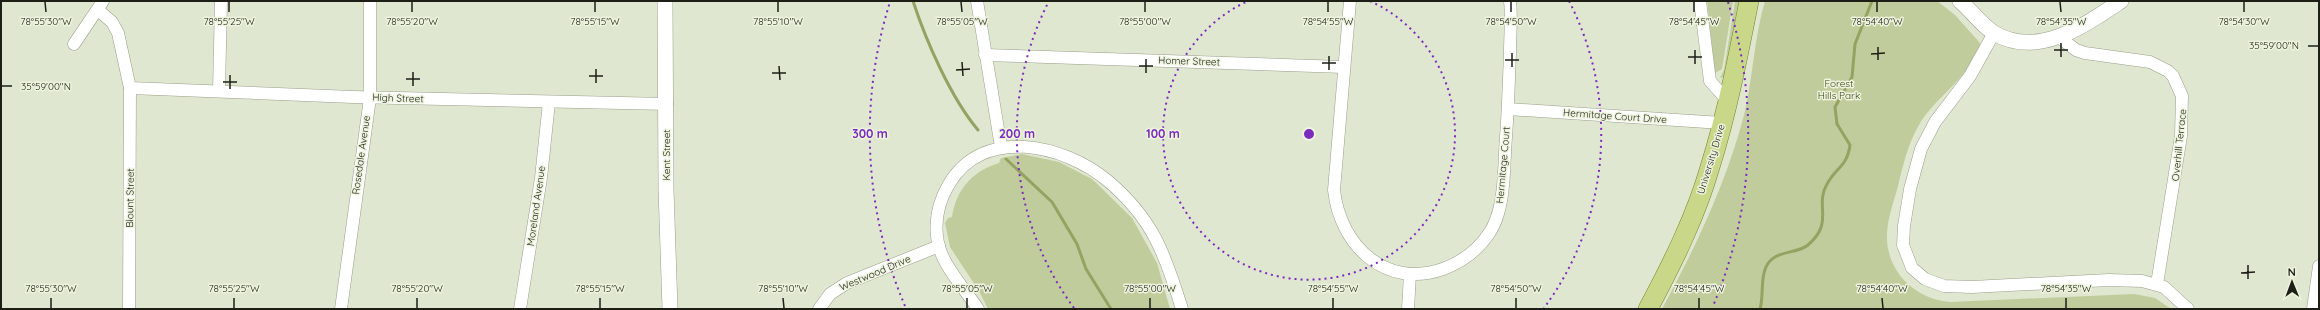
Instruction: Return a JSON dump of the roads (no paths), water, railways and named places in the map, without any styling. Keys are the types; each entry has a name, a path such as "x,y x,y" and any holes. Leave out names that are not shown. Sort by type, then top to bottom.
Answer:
{"main road":[{"name":"University Drive","path":"1648,309 1693,215 1710,168 1722,123 1749,1"}],"street":[{"path":"219,91 221,1"},
{"name":"Rosedale Avenue","path":"341,309 370,98 370,1"},
{"name":"Kent Street","path":"665,1 667,104 666,189 670,309"},
{"path":"977,1 1001,147"},
{"name":"Hermitage Court","path":"1350,1 1334,190 1339,217 1345,230 1363,252 1387,267 1410,274 1432,272 1461,261 1481,243 1490,232 1500,206 1508,109 1510,1"},
{"path":"1700,1 1710,82 1727,100"},
{"path":"1960,1 1994,33 2019,41 2037,41 2059,37 2086,24 2121,1"},
{"path":"74,44 101,5"},
{"name":"Blount Street","path":"101,5 118,33 130,88 129,309"},
{"path":"1994,33 1970,76 1935,122 1922,149 1910,189 1904,226 1903,245 1908,261 1925,279 1944,286 1972,287 2126,280 2157,284 2164,287 2188,309"},
{"name":"Overhill Terrace","path":"2059,37 2076,50 2085,53 2155,64 2173,76 2182,96 2182,136 2157,284"},
{"name":"Homer Street","path":"985,55 1344,67"},
{"name":"High Street","path":"130,88 370,98 667,104"},
{"name":"Moreland Avenue","path":"520,309 541,178 549,102"},
{"name":"Hermitage Court Drive","path":"1508,109 1722,123"},
{"path":"978,309 948,266 939,246 936,236 938,213 945,190 959,170 974,157 1001,147 1038,148 1060,154 1092,170 1120,192 1148,224 1159,243 1175,284 1182,309"},
{"name":"Westwood Drive","path":"819,309 830,294 847,283 939,246"},
{"path":"2313,309 2319,266"},
{"path":"1408,309 1410,274"}],"waterway":[{"path":"913,1 932,51 949,86 958,102 978,130"},
{"path":"1760,309 1764,272 1770,261 1774,257 1798,250 1808,245 1821,229 1823,214 1822,200 1824,192 1830,178 1844,163 1849,152 1850,145 1837,124 1835,107 1852,77 1855,44 1872,1"},
{"path":"1006,159 1052,202 1077,244 1086,269 1111,309"}],"park label":[{"name":"Forest Hills Park","path":"1839,88"}]}
